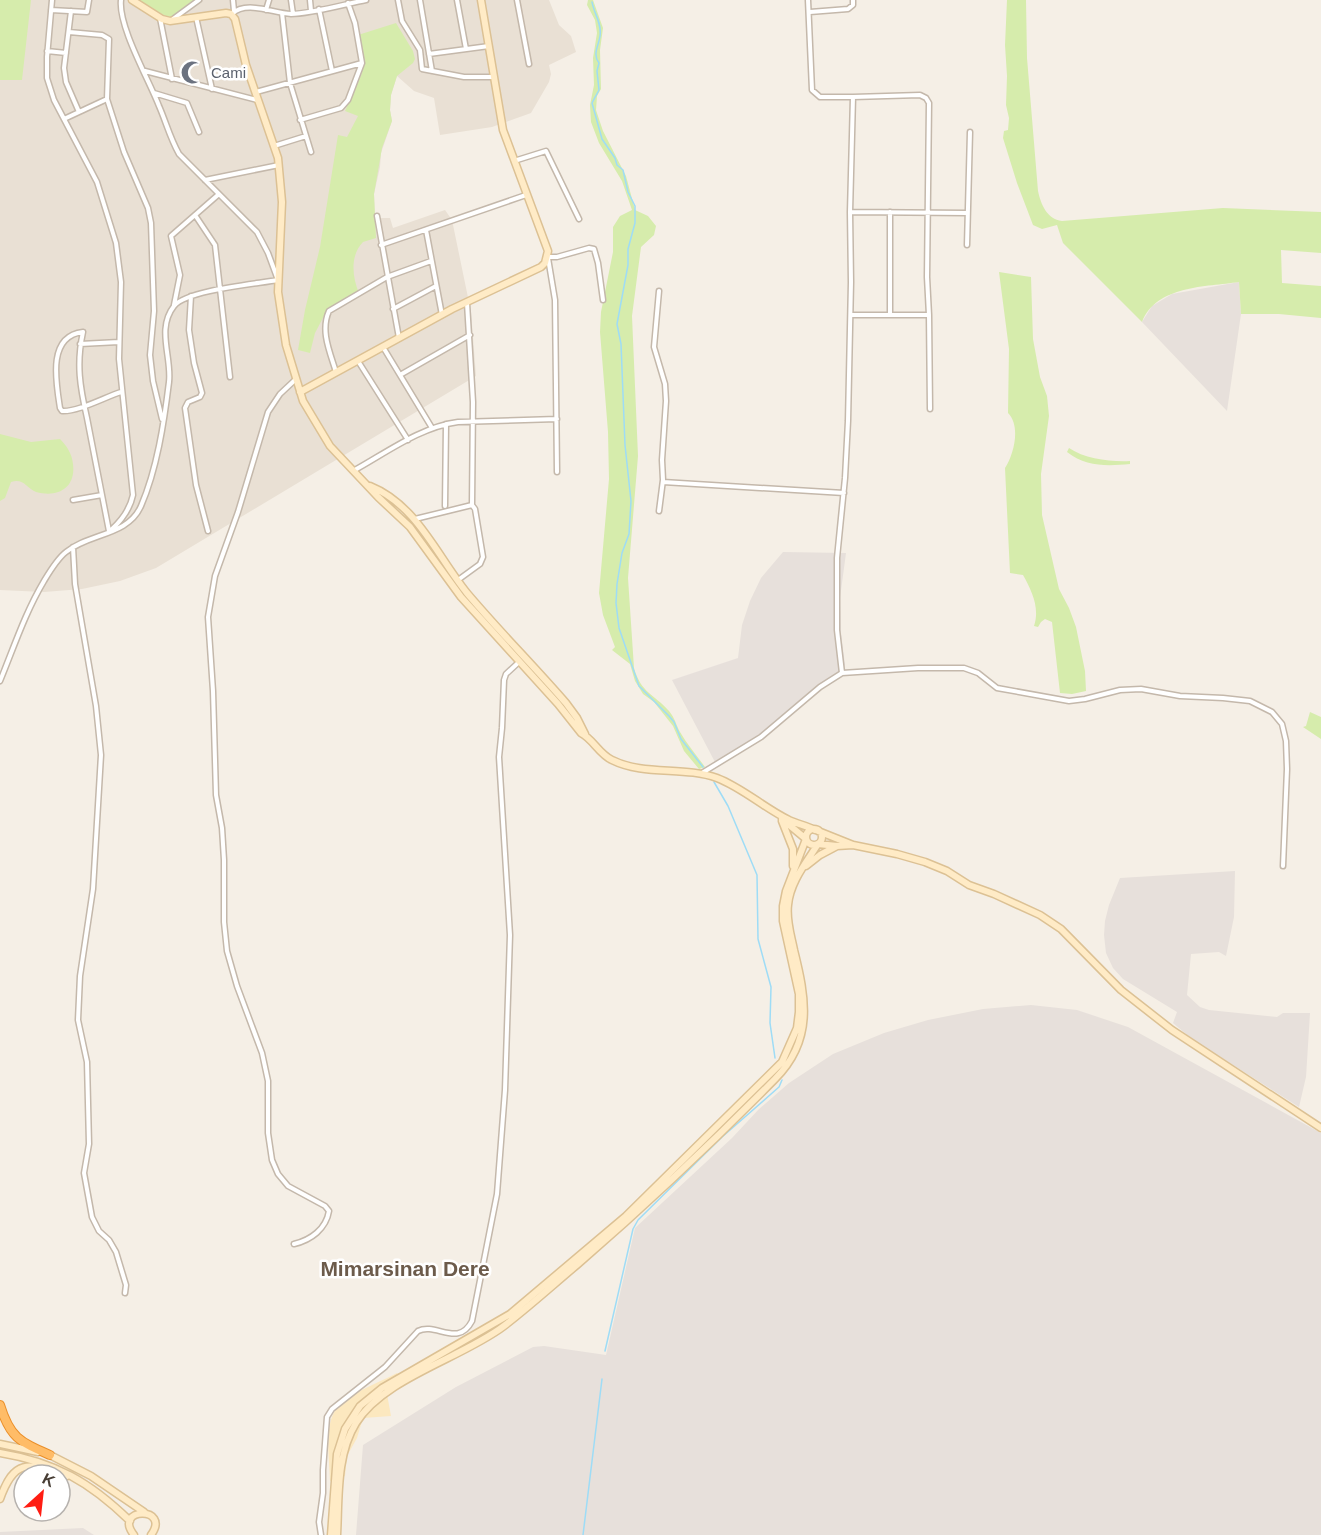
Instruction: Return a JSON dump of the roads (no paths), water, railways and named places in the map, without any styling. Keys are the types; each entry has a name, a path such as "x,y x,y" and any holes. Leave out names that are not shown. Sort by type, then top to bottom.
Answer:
{"highway":[{"path":"0,1405 8,1428 13,1435 50,1455"}],"street":[{"path":"52,0 47,78 54,100 97,182 116,243 121,282 118,342 121,392 133,495 130,506 120,521 109,531"},
{"path":"51,10 87,12 89,0"},
{"path":"121,0 122,14 170,139 179,154 257,232 278,280"},
{"path":"132,0 160,18 170,21 233,13 248,6 293,14 366,0"},
{"path":"170,21 199,0"},
{"path":"233,0 233,13 246,65 279,165 282,201 278,292 286,345 303,401 330,446 352,471 410,527 461,597 581,733 612,760 626,765 701,774 718,779 789,819 853,844 925,862 947,871 969,885 1040,915 1061,929 1121,990 1172,1030 1321,1128"},
{"path":"266,10 269,0"},
{"path":"291,0 293,14"},
{"path":"310,0 311,11"},
{"path":"398,0 402,21 420,50 422,69 464,77 493,77"},
{"path":"420,0 432,71"},
{"path":"457,0 466,49"},
{"path":"481,0 502,130 548,251 547,257 555,300 557,472"},
{"path":"517,0 529,64"},
{"path":"808,0 812,90 820,97 917,95 928,100 927,277 930,409"},
{"path":"810,12 848,9 853,6 853,0"},
{"path":"300,120 345,106 362,63 355,23 347,2"},
{"path":"319,9 332,71"},
{"path":"71,11 64,68 66,82 79,112"},
{"path":"282,13 290,83 311,152"},
{"path":"196,17 212,89"},
{"path":"160,18 172,79"},
{"path":"69,32 102,35 108,38 107,99 124,152 148,208 151,223 154,311 150,355 153,381 163,422"},
{"path":"429,54 489,46"},
{"path":"47,51 66,53"},
{"path":"256,92 362,63"},
{"path":"145,71 259,100"},
{"path":"154,93 187,103 199,132"},
{"path":"842,673 837,630 837,558 848,421 853,97"},
{"path":"64,119 107,99"},
{"path":"967,246 970,132"},
{"path":"274,146 306,136"},
{"path":"513,161 546,151 579,219"},
{"path":"205,180 279,165"},
{"path":"0,681 33,601 64,553 81,541 129,524 141,507 154,463 169,380 166,325 174,307 180,275 171,236 219,194"},
{"path":"381,245 526,195"},
{"path":"850,212 967,213"},
{"path":"890,212 890,315"},
{"path":"195,215 215,244 230,377"},
{"path":"377,216 399,338"},
{"path":"426,230 442,315"},
{"path":"547,257 557,257 589,248 594,249 603,300"},
{"path":"300,392 467,302 541,267 547,257"},
{"path":"336,372 325,334 325,321 329,311 387,277 431,261"},
{"path":"174,307 179,301 191,296 278,280"},
{"path":"393,309 436,286"},
{"path":"659,291 654,347 665,389 663,483 659,511"},
{"path":"191,296 189,330 202,393 201,397 188,402 185,408 196,485 208,531"},
{"path":"458,580 480,564 483,558 475,509 472,505 474,422 467,302"},
{"path":"850,315 929,315"},
{"path":"109,531 84,405 79,385 78,363 83,332 72,334 64,340 56,365 56,385 62,411 84,405 121,392"},
{"path":"399,375 470,334"},
{"path":"80,344 118,342"},
{"path":"382,347 432,428"},
{"path":"357,360 408,440"},
{"path":"294,1244 306,1241 316,1234 329,1211 325,1206 288,1186 278,1174 272,1160 268,1133 268,1082 262,1053 237,986 227,951 224,922 224,860 222,828 216,795 208,617 214,576 238,512 268,412 280,394 296,379"},
{"path":"352,471 432,428 446,424 557,419"},
{"path":"445,506 446,424"},
{"path":"663,483 844,493"},
{"path":"369,486 390,497 414,519 478,606 578,718 586,736"},
{"path":"73,500 102,495"},
{"path":"414,519 472,505"},
{"path":"74,546 75,584 96,706 101,755 93,889 80,976 78,1020 87,1062 88,1144 84,1173 92,1217 99,1231 109,1240 116,1252 126,1285 125,1293"},
{"path":"321,1535 319,1522 323,1492 325,1425 332,1409 386,1367 418,1331 424,1328 450,1335 461,1333 469,1328 472,1321 497,1194 502,1142 510,935 499,757 504,680 506,674 519,662"},
{"path":"701,774 761,737 820,687 842,673 918,668 964,668 978,673 997,688 1069,700 1085,699 1120,690 1141,689 1180,696 1250,701 1272,712 1281,724 1286,741 1283,866"},
{"path":"766,805 811,845 853,844"},
{"path":"781,818 793,849 792,873"},
{"path":"331,1535 337,1454 345,1429 360,1406 382,1388 510,1314 626,1216 782,1062 797,1028 800,1012 799,994 783,921 783,906 792,873 808,832 817,830"},
{"path":"337,1535 344,1454 356,1423 369,1406 388,1391 501,1328 521,1312 631,1218 785,1068 802,1034 805,1014 804,992 788,922 790,896 801,870 822,837 817,830"},
{"path":"801,870 820,855 837,846"},
{"path":"0,1444 50,1455 91,1476 152,1516 155,1522 155,1533"},
{"path":"0,1453 54,1466 102,1495 130,1521"},
{"path":"0,1499 8,1478 21,1468 37,1467 74,1478"},
{"path":"134,1535 129,1526 130,1521 138,1513 144,1512"}],"waterway":[{"path":"592,2 600,31 596,53 599,63 597,71 599,90 592,103 602,139 617,165 623,170 628,192 635,206 635,223 628,249 628,265 617,324 621,344 625,445 631,501 629,534 622,553 617,584 616,603 619,628 639,686 674,722 681,739 703,767"},
{"path":"714,782 728,806 757,875 758,939 771,987 770,1023 775,1058"},
{"path":"605,1351 633,1229 638,1220 722,1137 779,1087 782,1080"},
{"path":"583,1535 602,1379"}],"place":[{"name":"Cami","path":"193,72"}],"district":[{"name":"Mimarsinan Dere","path":"405,1268"}]}
